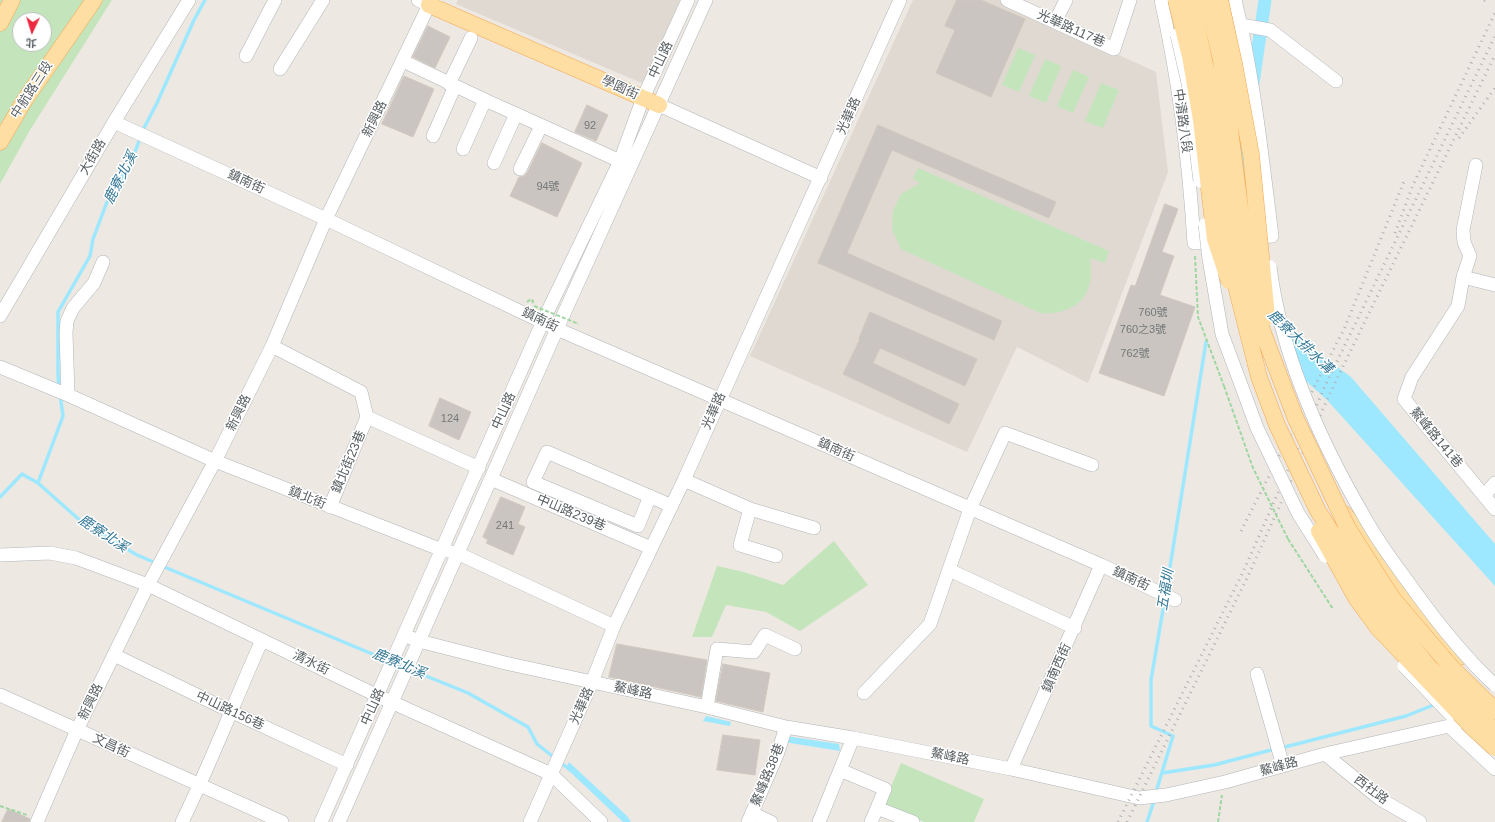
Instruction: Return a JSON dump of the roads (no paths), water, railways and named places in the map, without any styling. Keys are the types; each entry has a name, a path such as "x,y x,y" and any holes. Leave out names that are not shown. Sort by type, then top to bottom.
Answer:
{"main road":[{"path":"0,23 12,0"},
{"name":"中航路三段","path":"0,142 24,101 94,0"},
{"path":"1176,0 1190,56 1201,120 1215,239 1244,321"},
{"path":"1191,0 1208,83 1237,290 1259,377 1277,425 1318,511 1374,599 1430,668 1495,731"},
{"path":"1207,0 1221,60 1246,254 1259,322 1267,339 1295,417 1347,527 1393,600 1452,668 1495,709"},
{"path":"1220,0 1251,154 1267,305 1267,339"},
{"name":"學園街","path":"426,2 659,105"},
{"path":"1336,506 1377,550 1436,632 1495,693"},
{"path":"1318,511 1318,527 1356,598 1378,628 1474,729 1495,748"}],"street":[{"name":"大街路","path":"0,316 114,122 189,0"},
{"path":"246,56 275,0"},
{"path":"280,69 323,0"},
{"name":"中山路","path":"321,822 543,321 620,160 643,98 688,0"},
{"name":"中山路","path":"339,822 557,329 706,0"},
{"name":"光華路","path":"530,822 592,682 614,626 684,480 900,0"},
{"name":"光華路117巷","path":"1007,0 1114,49 1130,0"},
{"path":"1055,22 1066,0"},
{"name":"中清路八段","path":"1161,0 1172,46 1190,175 1194,243 1272,236 1257,120 1241,25"},
{"path":"1169,0 1188,83 1209,259 1222,334 1257,428 1298,514 1375,634 1431,696 1495,756"},
{"path":"1226,0 1254,151 1272,289 1284,334 1308,405 1365,519 1448,636 1495,685"},
{"path":"1235,0 1241,25 1270,30 1336,81"},
{"name":"新興路","path":"38,821 77,730 148,585 215,461 272,346 326,219 403,61 426,2"},
{"path":"433,136 471,38"},
{"path":"403,61 540,126 620,160"},
{"path":"463,149 485,100"},
{"name":"學園街","path":"659,105 821,178"},
{"path":"494,163 516,114"},
{"name":"鎮南街","path":"114,122 326,219 543,321 557,329 720,398 970,509 1101,565 1169,597"},
{"path":"520,169 540,126"},
{"name":"鰲峰路141巷","path":"1476,165 1463,230 1464,242 1470,256 1463,277 1458,306 1412,377 1404,399 1495,509"},
{"path":"68,395 67,321 73,308 94,282 103,262"},
{"path":"1463,277 1495,285"},
{"path":"272,346 361,392 367,417 479,468"},
{"name":"鎮北街","path":"0,367 68,395 215,461 442,550 457,553 614,626"},
{"name":"鎮北街23巷","path":"330,507 367,417"},
{"path":"864,693 930,624 970,509 1005,434 1092,465"},
{"path":"650,496 638,526 533,482 547,452 650,496 672,506"},
{"name":"中山路239巷","path":"491,479 651,548"},
{"path":"684,480 750,509 814,528"},
{"path":"1484,496 1495,483"},
{"path":"750,509 740,545 776,556"},
{"name":"清水街","path":"0,557 50,554 76,558 148,585 378,696 393,701 551,774 601,822"},
{"name":"鎮南西街","path":"1011,769 1101,565"},
{"path":"949,570 1074,628"},
{"name":"鰲峰路","path":"404,635 419,642 707,707 786,727 853,738 1011,769 1139,798 1166,795 1225,782 1325,754 1449,726 1495,709"},
{"path":"707,707 717,649 754,652 765,635 795,649"},
{"path":"182,822 200,786 230,711 262,640"},
{"name":"中山路156巷","path":"114,655 347,765"},
{"path":"1257,674 1283,766"},
{"name":"文昌街","path":"0,695 282,822"},
{"path":"1449,726 1495,769"},
{"name":"鰲峰路38巷","path":"750,818 777,755 786,727"},
{"path":"819,822 853,738"},
{"name":"西社路","path":"1325,754 1380,799 1420,822"},
{"path":"840,770 885,788 871,822"},
{"path":"877,808 913,822"},
{"path":"750,818 771,822"}],"water":[{"path":"1287,330 1351,377 1495,544 1495,586 1327,400 1297,373"},
{"path":"706,716 731,722 730,726 703,721"},
{"path":"786,736 839,744 840,751 784,742"},
{"path":"569,762 627,816 631,822 623,822 566,768"}],"waterway":[{"name":"鹿寮北溪","path":"59,388 58,312 90,256 93,239 110,194 130,165 144,128 157,103 194,20 205,0"},
{"name":"鹿寮大排水溝","path":"1253,83 1265,0"},
{"name":"鹿寮大排水溝","path":"1245,136 1242,158 1248,204"},
{"name":"五福圳","path":"1166,592 1206,342"},
{"name":"鹿寮北溪","path":"60,394 63,416 38,483 83,523 137,555 156,563"},
{"path":"0,497 22,474 38,483"},
{"name":"鹿寮北溪","path":"162,566 389,661"},
{"name":"五福圳","path":"1156,792 1173,736 1151,726 1151,680 1165,598"},
{"name":"鹿寮北溪","path":"394,663 468,693 528,727 537,744 570,770"},
{"path":"1281,748 1406,716 1436,704"},
{"path":"1162,773 1214,765 1275,749"},
{"name":"五福圳","path":"1147,822 1155,798"}],"railway":[{"path":"1395,233 1413,185 1495,13"},
{"path":"1118,822 1244,570 1326,384 1495,36"},
{"path":"1127,822 1249,574 1332,389 1495,55"},
{"path":"1459,138 1495,88"},
{"path":"1241,531 1345,327 1405,179"}]}
